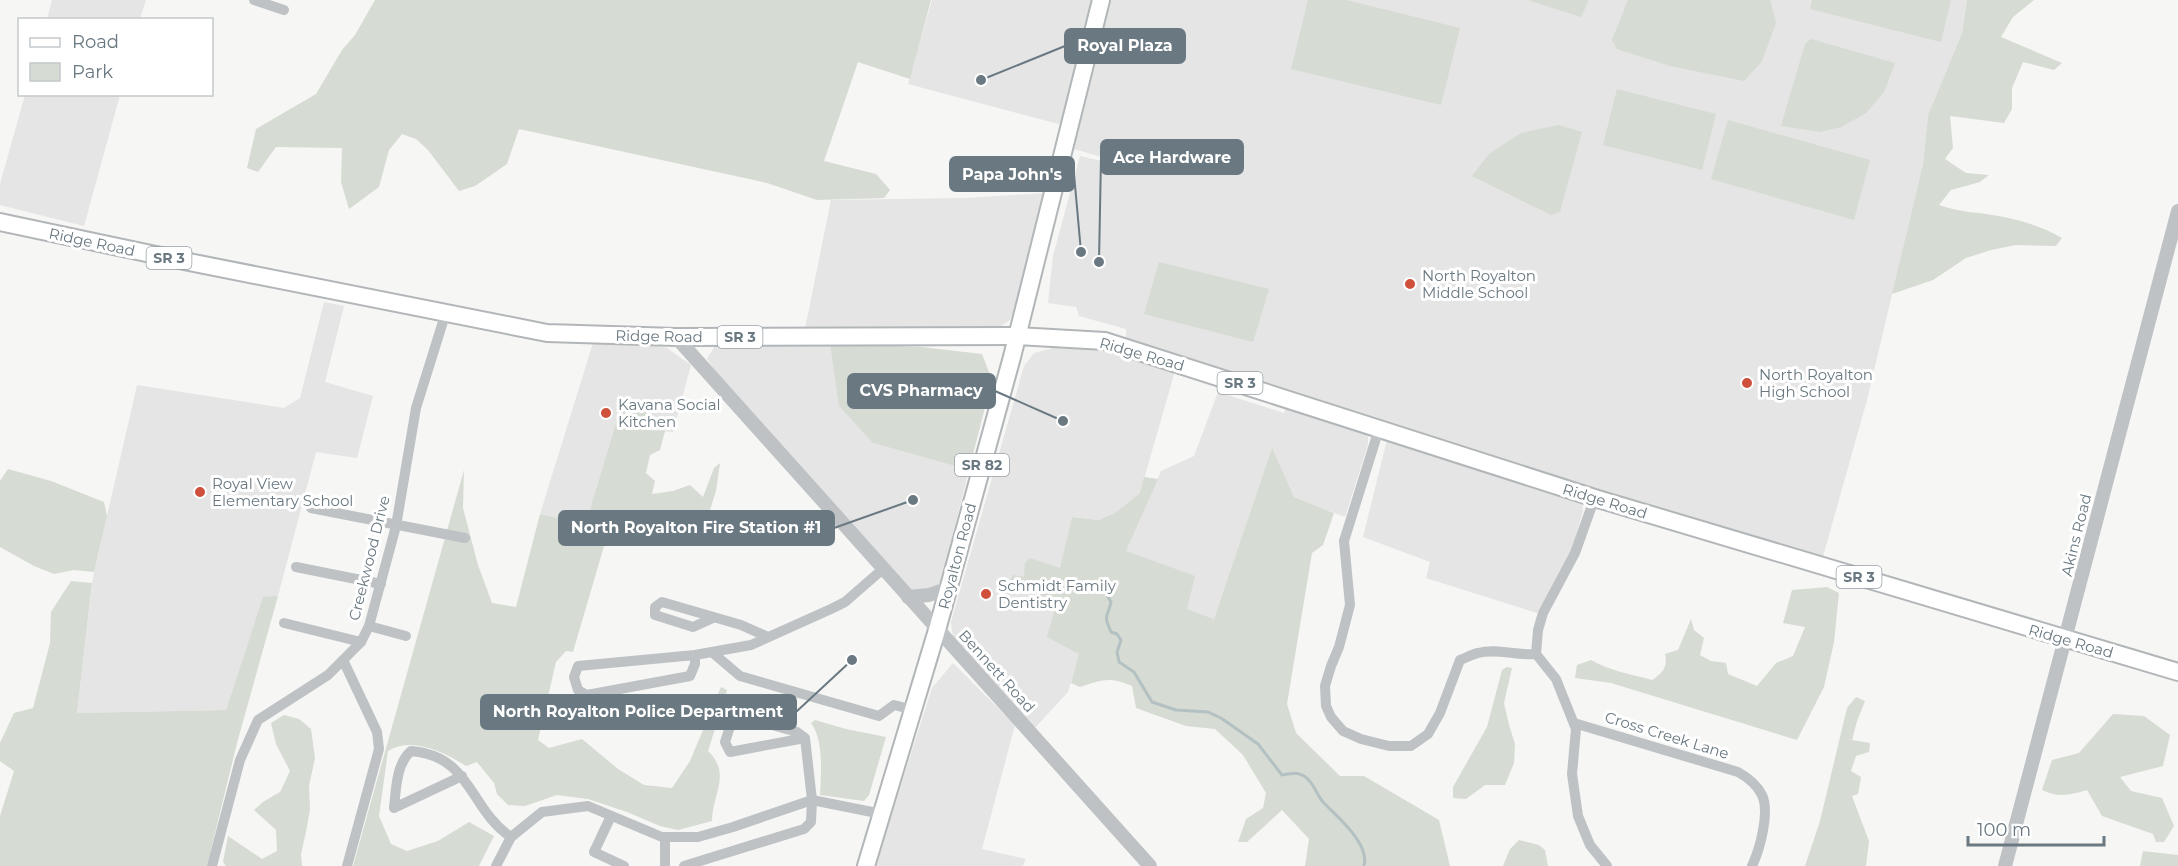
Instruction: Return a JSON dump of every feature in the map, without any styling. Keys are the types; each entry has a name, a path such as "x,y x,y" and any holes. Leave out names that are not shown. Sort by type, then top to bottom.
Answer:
{"main road":[{"name":"Royalton Road","path":"867,866 949,588 1017,336 1101,0"},
{"name":"Ridge Road","path":"0,222 547,333 676,337 1017,336 1105,341 1598,499 2178,672"}],"street":[{"path":"254,0 284,10"},
{"name":"Akins Road","path":"2005,866 2178,212"},
{"name":"Creekwood Drive","path":"212,866 240,760 258,720 328,675 361,642 369,626 396,526 416,408 447,312"},
{"name":"Bennett Road","path":"676,337 1150,866"},
{"path":"1379,429 1344,541 1350,605 1340,647 1330,666 1325,686 1326,706 1331,717 1343,731 1361,739 1389,746 1411,746 1428,734 1440,713 1460,660 1478,653 1500,651 1522,655 1536,654"},
{"path":"1598,499 1591,508 1575,553 1543,613 1538,630 1536,654 1556,679 1574,723 1576,729 1572,774 1578,816 1590,845 1607,866"},
{"path":"311,508 465,538"},
{"path":"296,567 381,584"},
{"path":"695,655 695,664 690,676 587,695 578,690 574,677 578,666 713,653 751,645 845,602 884,568"},
{"path":"908,597 929,595 949,588"},
{"path":"713,618 693,627 655,615 655,607 662,602 741,625 768,637"},
{"path":"284,623 361,642"},
{"path":"369,626 406,636"},
{"path":"713,653 740,676 879,716 894,705 914,710"},
{"path":"344,660 377,732 379,749 347,866"},
{"path":"684,866 804,829 811,822 812,800 805,738 797,732 734,714 725,742 730,752 805,738"},
{"name":"Cross Creek Lane","path":"1574,723 1738,772 1750,779 1763,796 1764,816 1762,833 1752,866"},
{"path":"462,776 394,808 399,774 405,756 411,751 422,752 440,758 453,766 462,776 496,827 511,837"},
{"path":"496,866 511,837 542,812 588,806 662,837 698,837 812,800 882,814"},
{"path":"611,816 594,852 624,866"},
{"path":"665,837 665,866"}],"shaded area":[{"path":"52,0 146,0 140,18 47,18"},
{"path":"932,0 1097,0 1066,126 908,84"},
{"path":"1111,0 1527,0 1581,16 1589,0 1967,0 1962,33 1928,115 1923,164 1867,400 1822,560 1639,506 1126,339 1126,329 1079,316 1076,307 1048,303 1053,256 1080,156 1161,175 1071,148"},
{"path":"25,96 120,96 84,226 0,205 0,184"},
{"path":"1048,193 1017,304 1010,320 1000,327 879,332 805,329 831,200 965,198"},
{"path":"324,302 344,306 325,382 373,396 357,458 316,452 278,596 263,598 226,710 77,713 93,577 137,385 284,408 300,398"},
{"path":"593,343 654,345 667,348 691,365 673,432 646,430 621,406 587,519 572,521 540,514"},
{"path":"830,343 873,443 969,470 942,578 938,585 918,592 903,585 722,381 707,359 716,344"},
{"path":"1053,348 1101,349 1175,371 1140,493 1115,513 1099,520 1072,517 1060,569 1093,608 1068,692 1033,730 954,644 951,622 1024,366 1034,353"},
{"path":"1218,392 1284,413 1287,404 1368,433 1368,445 1345,517 1294,497 1272,449 1214,619 1187,609 1126,551 1161,471 1194,456"},
{"path":"1387,440 1578,498 1582,503 1583,511 1571,552 1537,613 1426,578 1430,562 1363,537"},
{"path":"953,663 1015,725 982,849 1026,859 1023,866 875,866 932,688"}],"green space":[{"path":"375,0 931,0 910,79 858,62 824,161 876,174 890,190 884,198 817,200 767,183 519,129 507,164 475,186 459,191 428,150 416,139 402,134 389,150 379,187 349,209 341,182 342,148 276,147 258,172 247,168 256,129 316,94"},
{"path":"1308,0 1346,0 1460,28 1441,105 1291,69"},
{"path":"1527,0 1589,0 1581,17"},
{"path":"1628,0 1770,0 1776,23 1762,61 1744,81 1670,66 1617,49 1612,40"},
{"path":"1812,0 1951,0 1941,42 1810,9"},
{"path":"1967,0 2034,0 2013,17 2001,37 2062,63 2054,70 2023,62 2012,88 2012,109 2004,123 1950,116 1953,148 1945,159 1966,173 1989,175 1980,182 1951,190 1939,205 2019,221 2062,238 2056,246 2016,245 1966,258 1933,280 1892,294 1923,164 1928,115 1962,33"},
{"path":"1811,39 1895,63 1884,92 1866,113 1841,127 1821,132 1781,126 1805,44"},
{"path":"1617,89 1716,114 1702,170 1603,145"},
{"path":"1728,120 1870,160 1854,220 1711,179"},
{"path":"1559,125 1582,132 1560,212 1551,215 1472,176 1489,154 1521,133"},
{"path":"1159,262 1269,289 1253,342 1144,314"},
{"path":"830,343 921,347 982,354 992,380 969,470 873,443 839,406"},
{"path":"621,406 652,411 646,430 665,431 660,450 650,455 646,473 655,481 652,494 673,491 690,485 703,497 714,468 720,463 716,491 702,535 614,512 573,652 566,651 556,662 538,740 549,748 582,739 618,769 644,785 672,788 690,761 721,687 727,690 708,751 719,768 720,776 712,821 678,830 660,826 588,799 557,795 525,806 508,805 497,794 494,783 477,762 466,766 438,751 417,745 407,745 388,751 379,816 391,844 407,851 438,841 469,822 494,836 479,866 353,866 464,470 463,508 478,565 492,603 516,607 540,514 572,521 587,519"},
{"path":"1272,448 1294,497 1334,513 1323,545 1312,553 1287,704 1296,733 1340,776 1364,776 1439,820 1450,866 1305,866 1309,839 1282,810 1247,842 1238,842 1246,819 1263,808 1266,793 1243,755 1215,729 1186,726 1136,708 1132,686 1111,680 1080,687 1071,683 1079,654 1047,637 1057,602 1009,583 1013,575 1024,577 1025,563 1030,558 1060,568 1072,517 1099,520 1115,513 1140,493 1144,477 1158,479 1126,551 1195,576 1187,609 1214,619"},
{"path":"8,469 51,481 104,502 107,516 94,572 74,570 54,574 0,547 0,481"},
{"path":"71,581 92,583 77,713 226,710 263,597 278,596 237,743 207,866 0,866 0,816 14,771 0,761 0,743 14,713 33,708 50,643 51,612"},
{"path":"1827,587 1839,593 1834,642 1824,687 1797,740 1611,683 1575,678 1577,665 1591,660 1613,670 1652,680 1664,669 1665,654 1678,650 1691,619 1694,630 1704,638 1700,655 1711,661 1726,663 1728,674 1757,686 1776,663 1793,656 1805,627 1783,623 1792,590"},
{"path":"1507,667 1512,668 1504,703 1515,744 1514,763 1505,785 1485,785 1466,799 1453,798 1453,787 1487,727 1502,670"},
{"path":"1856,697 1865,701 1852,740 1870,743 1869,752 1856,756 1851,771 1861,777 1858,794 1852,796 1869,841 1866,866 1805,866 1820,821 1847,708"},
{"path":"2113,714 2144,716 2170,735 2163,766 2120,777 2131,791 2162,798 2174,826 2164,842 2156,842 2153,834 2102,816 2087,790 2064,795 2042,790 2052,760 2079,753"},
{"path":"284,715 299,719 311,729 315,758 309,786 310,809 301,854 302,866 226,866 223,862 228,836 262,859 277,851 276,830 254,810 280,792 290,771 276,744 271,723"},
{"path":"815,720 886,737 869,795 864,801 820,795 820,748 811,723"},
{"path":"1519,840 1539,845 1545,850 1548,866 1503,866 1510,849"},
{"path":"2143,851 2178,855 2178,866 2140,866"}],"waterway":[{"path":"1099,582 1111,602 1106,617 1107,622 1111,632 1117,634 1121,640 1117,652 1119,662 1134,672 1152,702 1176,710 1208,712 1221,718 1258,744 1282,775 1301,774 1313,785 1323,802 1351,831 1362,848 1365,857 1364,866"}],"place":[{"name":"Royal Plaza","path":"981,80"},
{"name":"Papa John's","path":"1081,252"},
{"name":"Ace Hardware","path":"1099,262"},
{"name":"North Royalton Middle School","path":"1410,284"},
{"name":"North Royalton High School","path":"1747,383"},
{"name":"Kavana Social Kitchen","path":"606,413"},
{"name":"CVS Pharmacy","path":"1063,421"},
{"name":"Royal View Elementary School","path":"200,492"},
{"name":"North Royalton Fire Station #1","path":"913,500"},
{"name":"Schmidt Family Dentistry","path":"986,594"},
{"name":"North Royalton Police Department","path":"852,660"}]}
